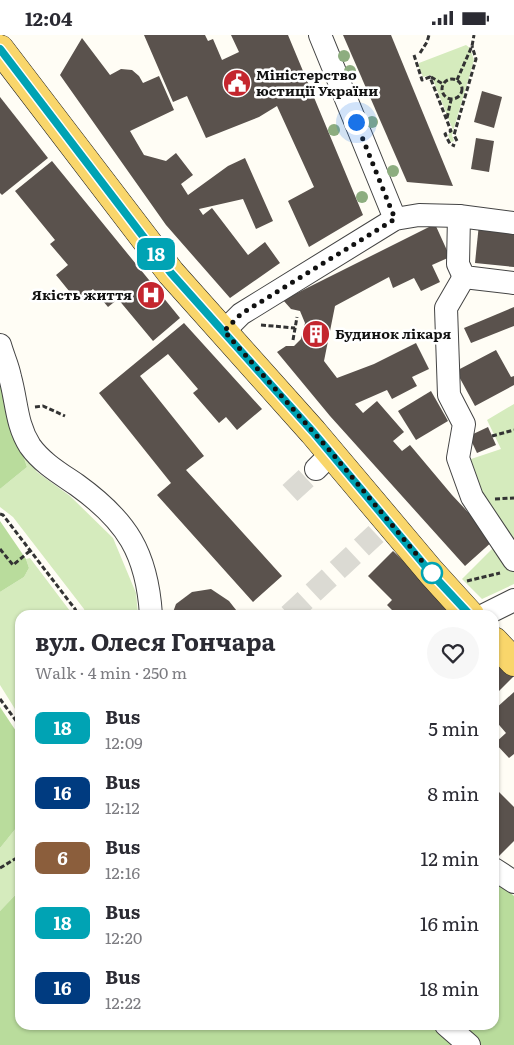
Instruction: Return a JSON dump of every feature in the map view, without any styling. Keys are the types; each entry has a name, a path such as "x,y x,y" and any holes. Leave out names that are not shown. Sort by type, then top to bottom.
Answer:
{"main road":[{"path":"0,49 156,253 224,331 324,461 382,528 465,610"},
{"path":"499,646 514,661"}],"street":[{"path":"320,35 395,219"},
{"path":"224,331 241,314 395,219 419,215 459,216 514,223"},
{"path":"459,216 458,264 464,277"},
{"path":"464,277 514,283"},
{"path":"464,277 446,308 449,395 464,424 458,457 472,497 509,566"},
{"path":"0,345 11,378 20,427 31,448 47,464 106,507 119,521 142,561 150,593 151,610"},
{"path":"494,610 514,600"},
{"path":"499,872 514,882"},
{"path":"452,1030 470,1045"}],"path":[{"path":"420,53 429,35"},
{"path":"457,80 472,47 474,35"},
{"path":"457,141 454,135 476,59 472,47"},
{"path":"414,55 422,80 430,77 443,84"},
{"path":"430,77 451,131 445,134 450,144 456,146"},
{"path":"451,79 457,80 462,85 462,92 458,98 451,99 443,94 443,84 451,79"},
{"path":"447,119 451,99"},
{"path":"293,340 297,317"},
{"path":"257,325 295,328"},
{"path":"16,409 42,406 65,416"},
{"path":"492,436 514,430"},
{"path":"0,515 3,515 31,550 76,610"},
{"path":"0,549 13,565 31,550"},
{"path":"466,581 509,566"},
{"path":"0,699 15,719"},
{"path":"0,868 15,859"}],"green space":[{"path":"466,45 470,48 474,60 452,135 454,141 451,142 448,135 453,130 431,75 423,77 419,63"},
{"path":"0,385 27,467 0,489"},
{"path":"514,404 514,553 465,461 501,449 487,420"},
{"path":"21,448 37,472 70,496 113,538 136,593 138,610 84,610 13,517 0,507 0,489 27,467"},
{"path":"0,521 26,559 29,568 24,577 0,592"},
{"path":"497,544 514,569 514,584 482,599 462,579"},
{"path":"30,558 69,610 15,610 15,709 0,685 0,592 24,577 29,568 26,559"},
{"path":"0,707 15,730 15,829 0,848"},
{"path":"15,829 15,895 0,911 0,848"},
{"path":"499,882 514,896 514,1045 0,1045 0,911 15,895 15,1030 499,1030"}],"building":[{"name":"Міністерство юстиції України","path":"144,35 205,35 208,41 213,39 222,60 239,52 231,35 288,35 363,215 309,247 288,201 314,187 277,106 259,117 206,138 187,96 173,102"},
{"path":"343,35 391,35 453,186 407,182"},
{"path":"82,38 110,75 121,69 132,70 143,83 159,76 174,110 130,131 144,155 166,161 176,153 193,175 181,184 188,195 228,166 245,158 273,221 256,229 243,199 199,209 203,215 212,208 248,255 265,242 280,263 230,298 166,225 60,75"},
{"path":"482,91 502,97 494,128 474,122"},
{"path":"0,97 48,158 2,195 0,193"},
{"path":"476,138 494,141 489,172 471,169"},
{"path":"52,161 180,318 153,341 118,299 108,307 93,289 78,302 56,275 68,265 50,244 55,240 15,191"},
{"path":"435,224 450,257 432,265 440,282 421,291 414,278 393,288 389,277 335,306 324,361 337,378 374,364 416,343 429,369 412,377 417,386 392,399 387,390 355,404 363,413 377,401 404,432 393,441 402,451 410,445 452,495 494,540 465,566 330,416 277,352 286,346 294,346 301,339 305,323 300,311 291,309 283,300"},
{"path":"479,224 514,228 514,267 475,263"},
{"path":"514,307 514,326 471,343 464,328"},
{"path":"184,323 262,409 237,430 226,417 219,423 193,393 198,389 168,354 140,376 204,456 186,470 282,576 253,602 157,495 171,483 99,393"},
{"path":"496,350 511,377 514,376 514,385 475,406 456,371"},
{"path":"431,391 448,421 416,440 398,411"},
{"path":"488,427 496,445 477,453 469,436"},
{"path":"393,551 454,610 392,610 387,605 392,600 368,576"},
{"path":"211,589 229,601 236,610 174,610 176,604 192,592"},
{"path":"499,655 514,671 514,676 499,691"},
{"path":"514,692 514,754 509,758 499,747 499,739 506,733 499,725 499,706"},
{"path":"499,792 514,807 514,841 499,856"}],"tunnel":[{"path":"290,493 316,469"},
{"path":"294,610 376,534"}],"bus line":[{"name":"18","path":"0,49 171,273 313,432 431,573 465,610"}],"place":[{"name":"Міністерство юстиції України","path":"237,83"},
{"name":"Якість життя","path":"151,295"},
{"name":"Будинок лікаря","path":"316,334"}],"route":[{"path":"356,122 395,219 241,314 224,331 332,453 432,573"}]}
